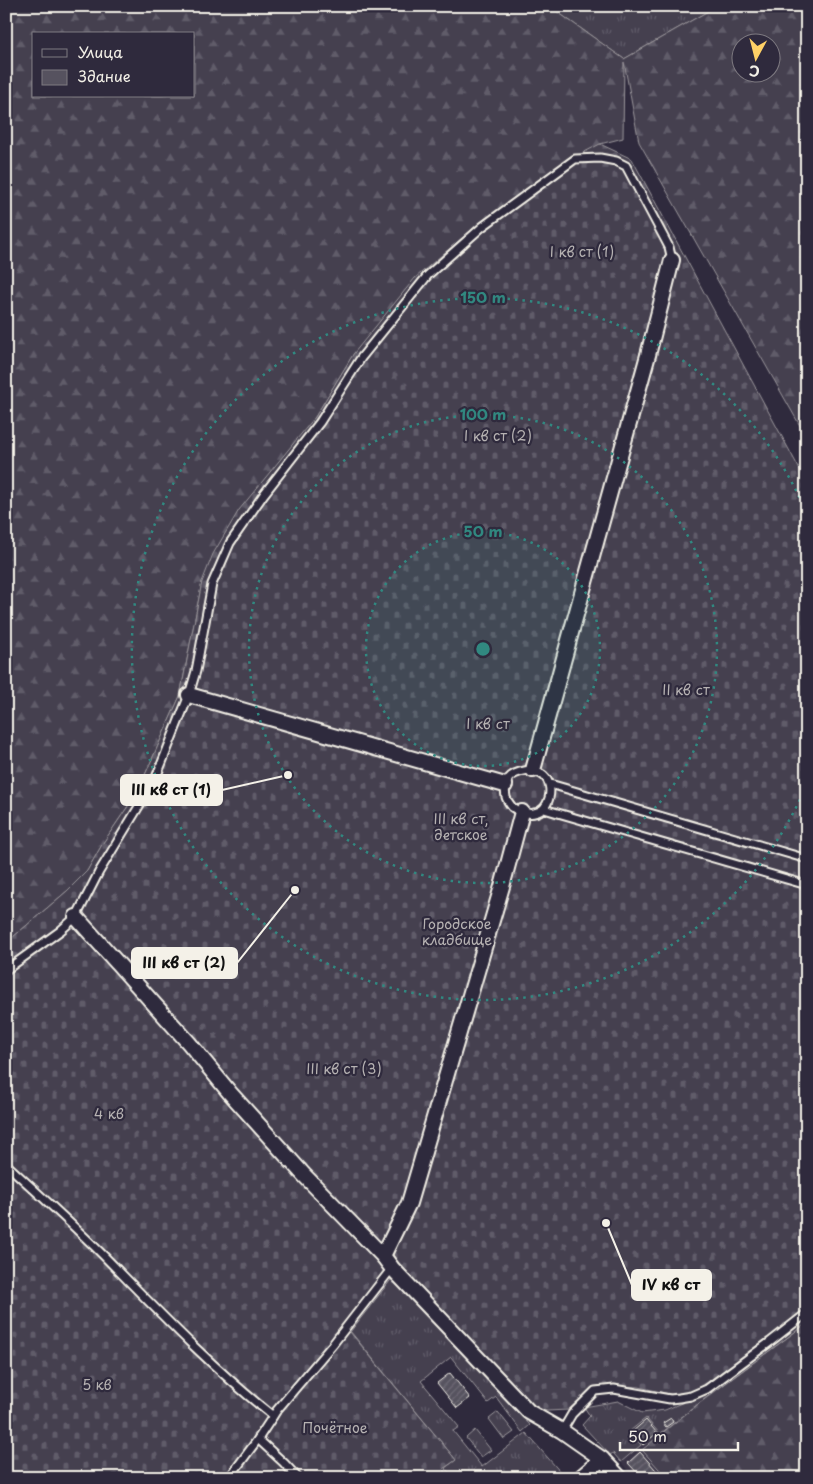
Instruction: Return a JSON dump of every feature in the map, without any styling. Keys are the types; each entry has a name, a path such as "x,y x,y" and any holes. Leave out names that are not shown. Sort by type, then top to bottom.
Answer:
{"street":[{"path":"533,770 648,354 672,260"},
{"path":"189,695 505,785"},
{"path":"383,1256 409,1203 522,812"},
{"path":"76,917 304,1175 383,1256 392,1268 529,1412 602,1459 620,1478"},
{"path":"580,1478 602,1459"}],"lane":[{"path":"6,970 60,931 76,917 99,872 154,780 189,695 196,671 212,584 230,543 264,494 320,422 361,358 428,275 482,227 575,159 600,158 616,161 626,166 669,247 672,260"},
{"path":"550,784 550,797 544,809 535,813 514,809 506,800 505,785 510,777 520,770 533,770 544,776 550,784 807,859"},
{"path":"544,809 807,885"},
{"path":"6,1164 94,1246 193,1346 273,1416"},
{"path":"229,1478 273,1416 392,1268"},
{"path":"562,1432 572,1414 595,1391 614,1389 670,1399 685,1397 707,1389 807,1313"},
{"path":"258,1439 298,1478"}],"shaded area":[{"path":"646,1418 660,1434 659,1437 671,1478 634,1478 621,1462 641,1445 630,1431"}],"green space":[{"path":"6,6 549,6 624,59 717,6 807,6 807,438 639,142 624,62 623,138 600,144 354,353 315,417 202,582 180,696 137,793 103,843 87,871 67,891 6,943"},
{"path":"549,6 717,6 624,59"},
{"name":"Городское кладбище","path":"600,144 632,159 807,483 807,1323 712,1393 706,1387 698,1391 674,1395 639,1387 610,1385 591,1389 568,1410 547,1411 534,1407 529,1412 393,1277 350,1332 456,1460 443,1469 450,1478 6,1478 6,943 67,891 87,871 103,843 137,793 180,696 202,582 213,554 239,510 315,417 354,353 415,278 483,220 573,158"},
{"path":"393,1277 530,1425 522,1432 496,1397 488,1403 451,1357 421,1381 459,1427 453,1431 482,1467 526,1433 563,1475 563,1478 454,1478 445,1468 456,1460 350,1331"},
{"path":"807,1323 807,1478 667,1478 642,1450 702,1401"},
{"path":"710,1391 712,1393 660,1434 646,1418 630,1431 641,1445 621,1462 613,1453 610,1455 582,1425 590,1416 584,1407 618,1401 642,1413 665,1410"},
{"path":"498,1412 514,1432 504,1439 489,1419"},
{"path":"475,1430 491,1450 481,1457 466,1438"}],"building":[{"path":"450,1373 470,1398 457,1408 437,1383"},
{"path":"671,1418 673,1422 666,1427 663,1423"},
{"path":"646,1420 657,1433 643,1445 632,1432"},
{"path":"640,1452 663,1478 642,1478 628,1463"}],"place":[{"name":"III кв ст (1)","path":"288,775"},
{"name":"III кв ст (2)","path":"295,890"},
{"name":"IV кв ст","path":"606,1223"}],"park label":[{"name":"I кв ст (1)","path":"582,252"},
{"name":"I кв ст (2)","path":"498,436"},
{"name":"II кв ст","path":"686,690"},
{"name":"I кв ст","path":"488,724"},
{"name":"III кв ст, детское","path":"461,828"},
{"name":"III кв ст (3)","path":"344,1069"},
{"name":"4 кв","path":"109,1114"},
{"name":"5 кв","path":"97,1385"},
{"name":"Почётное","path":"335,1428"}]}
